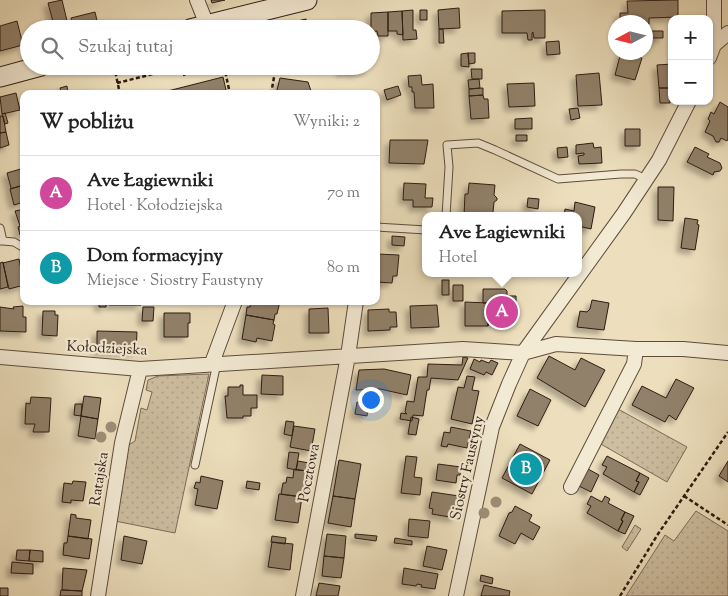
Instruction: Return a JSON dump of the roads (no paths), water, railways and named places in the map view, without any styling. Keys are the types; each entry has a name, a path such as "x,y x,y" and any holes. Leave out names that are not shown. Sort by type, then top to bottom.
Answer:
{"street":[{"path":"197,0 198,20"},
{"path":"226,20 307,0"},
{"path":"713,26 714,0"},
{"path":"713,50 728,33"},
{"path":"0,76 20,71"},
{"name":"Siostry Faustyny","path":"582,271 624,213 658,160 687,105"},
{"name":"Siostry Faustyny","path":"456,596 492,428 508,384 523,353 578,277"},
{"path":"215,363 234,305"},
{"path":"348,356 355,305"},
{"name":"Kołodziejska","path":"0,357 140,369 462,349 523,353 556,344 636,349 683,349 728,353"},
{"path":"571,487 634,364 636,349"},
{"name":"Pocztowa","path":"303,596 348,356"},
{"name":"Ratajska","path":"98,596 122,444 140,369"}],"lane":[{"path":"446,212 449,167 447,144 478,143 558,179 635,174 646,179"},
{"path":"380,227 422,230"},
{"path":"0,228 2,241 14,242 20,246"},
{"path":"195,465 215,363"}],"place":[{"name":"Ave Łagiewniki","path":"502,312"},
{"name":"Dom formacyjny","path":"526,469"}]}
